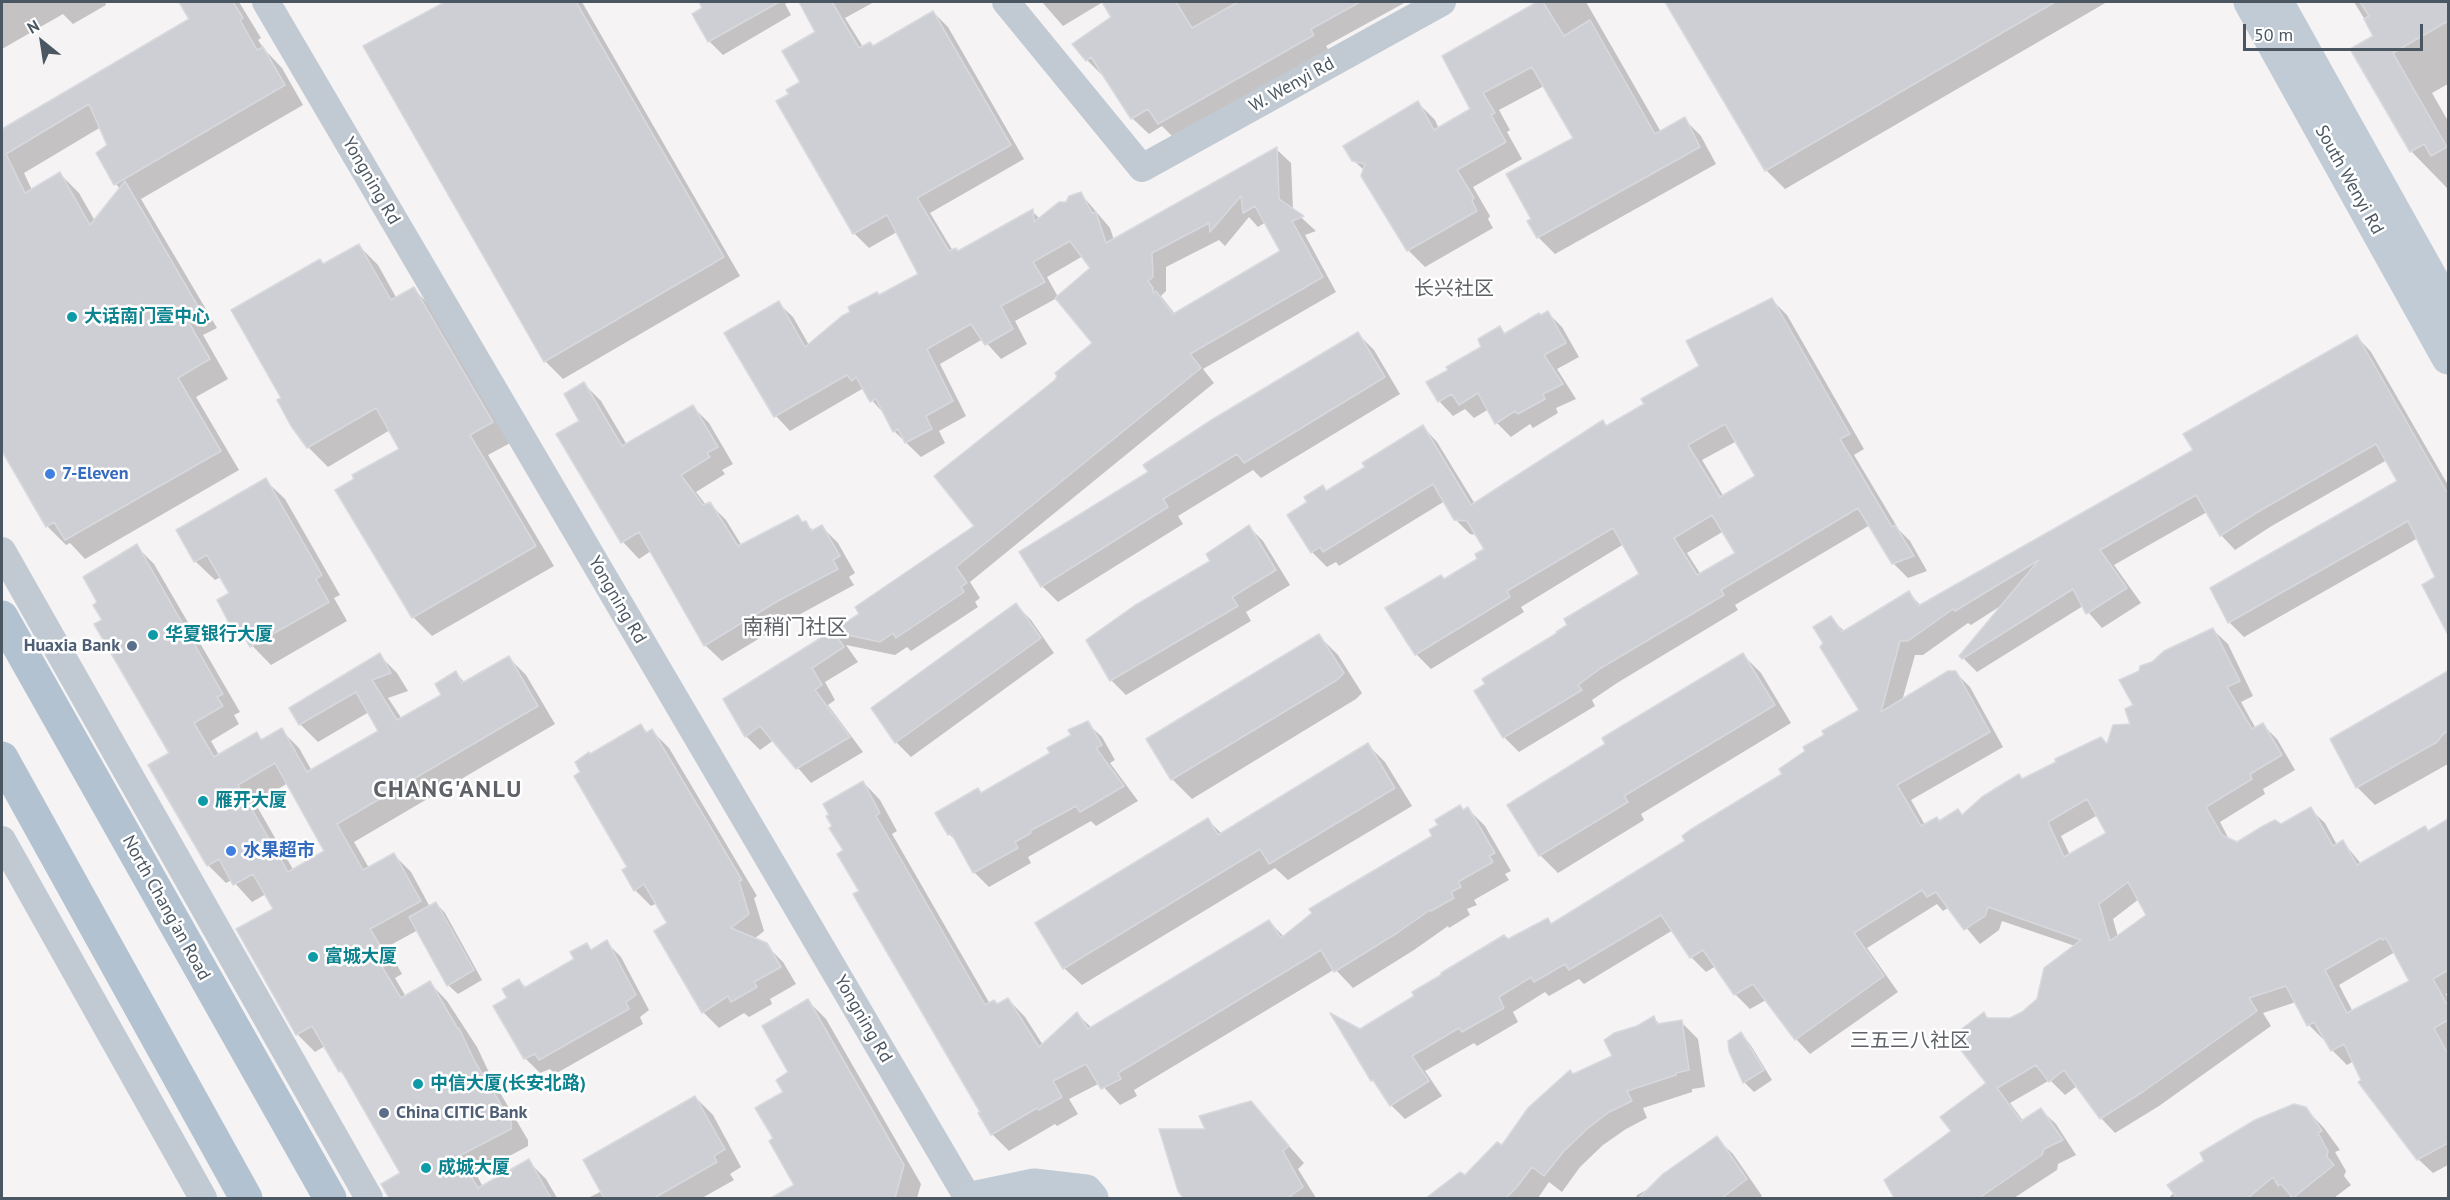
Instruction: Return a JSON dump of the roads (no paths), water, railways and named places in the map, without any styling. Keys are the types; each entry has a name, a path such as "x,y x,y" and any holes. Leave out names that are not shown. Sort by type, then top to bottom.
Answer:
{"main road":[{"name":"South Wenyi Rd","path":"2250,2 2448,358"},
{"name":"South Wenyi Rd","path":"2277,2 2448,308"},
{"name":"North Chang'an Road","path":"2,617 330,1198"},
{"path":"2,758 246,1198"},
{"path":"970,1198 1034,1185 1086,1191 1092,1198"}],"street":[{"name":"Yongning Rd","path":"266,2 970,1198"},
{"name":"W. Wenyi Rd","path":"1006,2 1142,168 1442,2"},
{"path":"2,551 369,1198"},
{"path":"2,840 202,1198"}],"place":[{"name":"大话南门壹中心","path":"72,317"},
{"name":"7-Eleven","path":"50,474"},
{"name":"华夏银行大厦","path":"153,635"},
{"name":"Huaxia Bank","path":"132,646"},
{"name":"雁开大厦","path":"203,801"},
{"name":"水果超市","path":"231,851"},
{"name":"富城大厦","path":"313,957"},
{"name":"中信大厦(长安北路)","path":"418,1084"},
{"name":"China CITIC Bank","path":"384,1113"},
{"name":"成城大厦","path":"426,1168"}],"district":[{"name":"长兴社区","path":"1454,289"},
{"name":"南稍门社区","path":"795,628"},
{"name":"CHANG'ANLU","path":"448,790"},
{"name":"三五三八社区","path":"1910,1041"}]}
